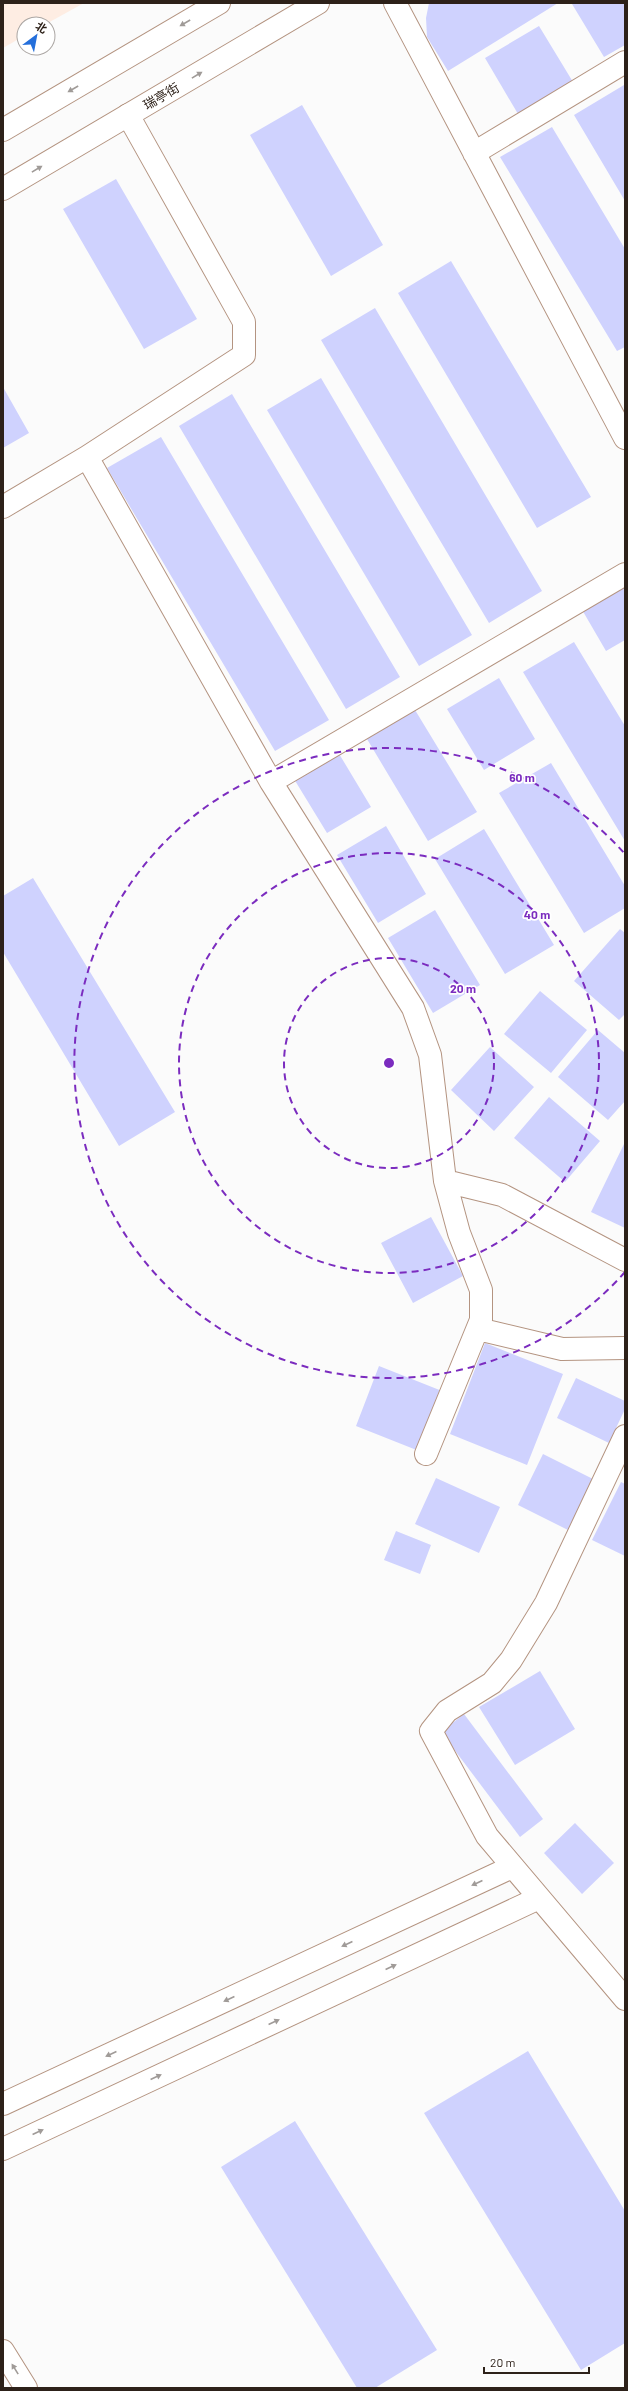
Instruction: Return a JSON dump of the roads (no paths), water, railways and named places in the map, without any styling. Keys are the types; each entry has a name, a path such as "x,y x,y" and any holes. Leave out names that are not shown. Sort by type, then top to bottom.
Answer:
{"street":[{"path":"3,130 219,3"},
{"name":"瑞亭街","path":"3,189 318,3"},
{"path":"395,3 625,438"},
{"path":"474,153 625,62"},
{"path":"3,507 87,457 244,355 244,322 128,115"},
{"path":"87,457 271,782 413,1008 430,1055 445,1181 459,1232 481,1290 482,1320 426,1454"},
{"path":"271,782 625,574"},
{"path":"445,1181 502,1195 625,1260"},
{"path":"478,1329 562,1349 625,1348"},
{"path":"625,1436 546,1603 511,1660 492,1683 447,1711 430,1731 487,1836 625,1999"},
{"path":"3,2104 512,1866"},
{"path":"3,2149 539,1898"},
{"path":"3,2351 26,2388"}]}
